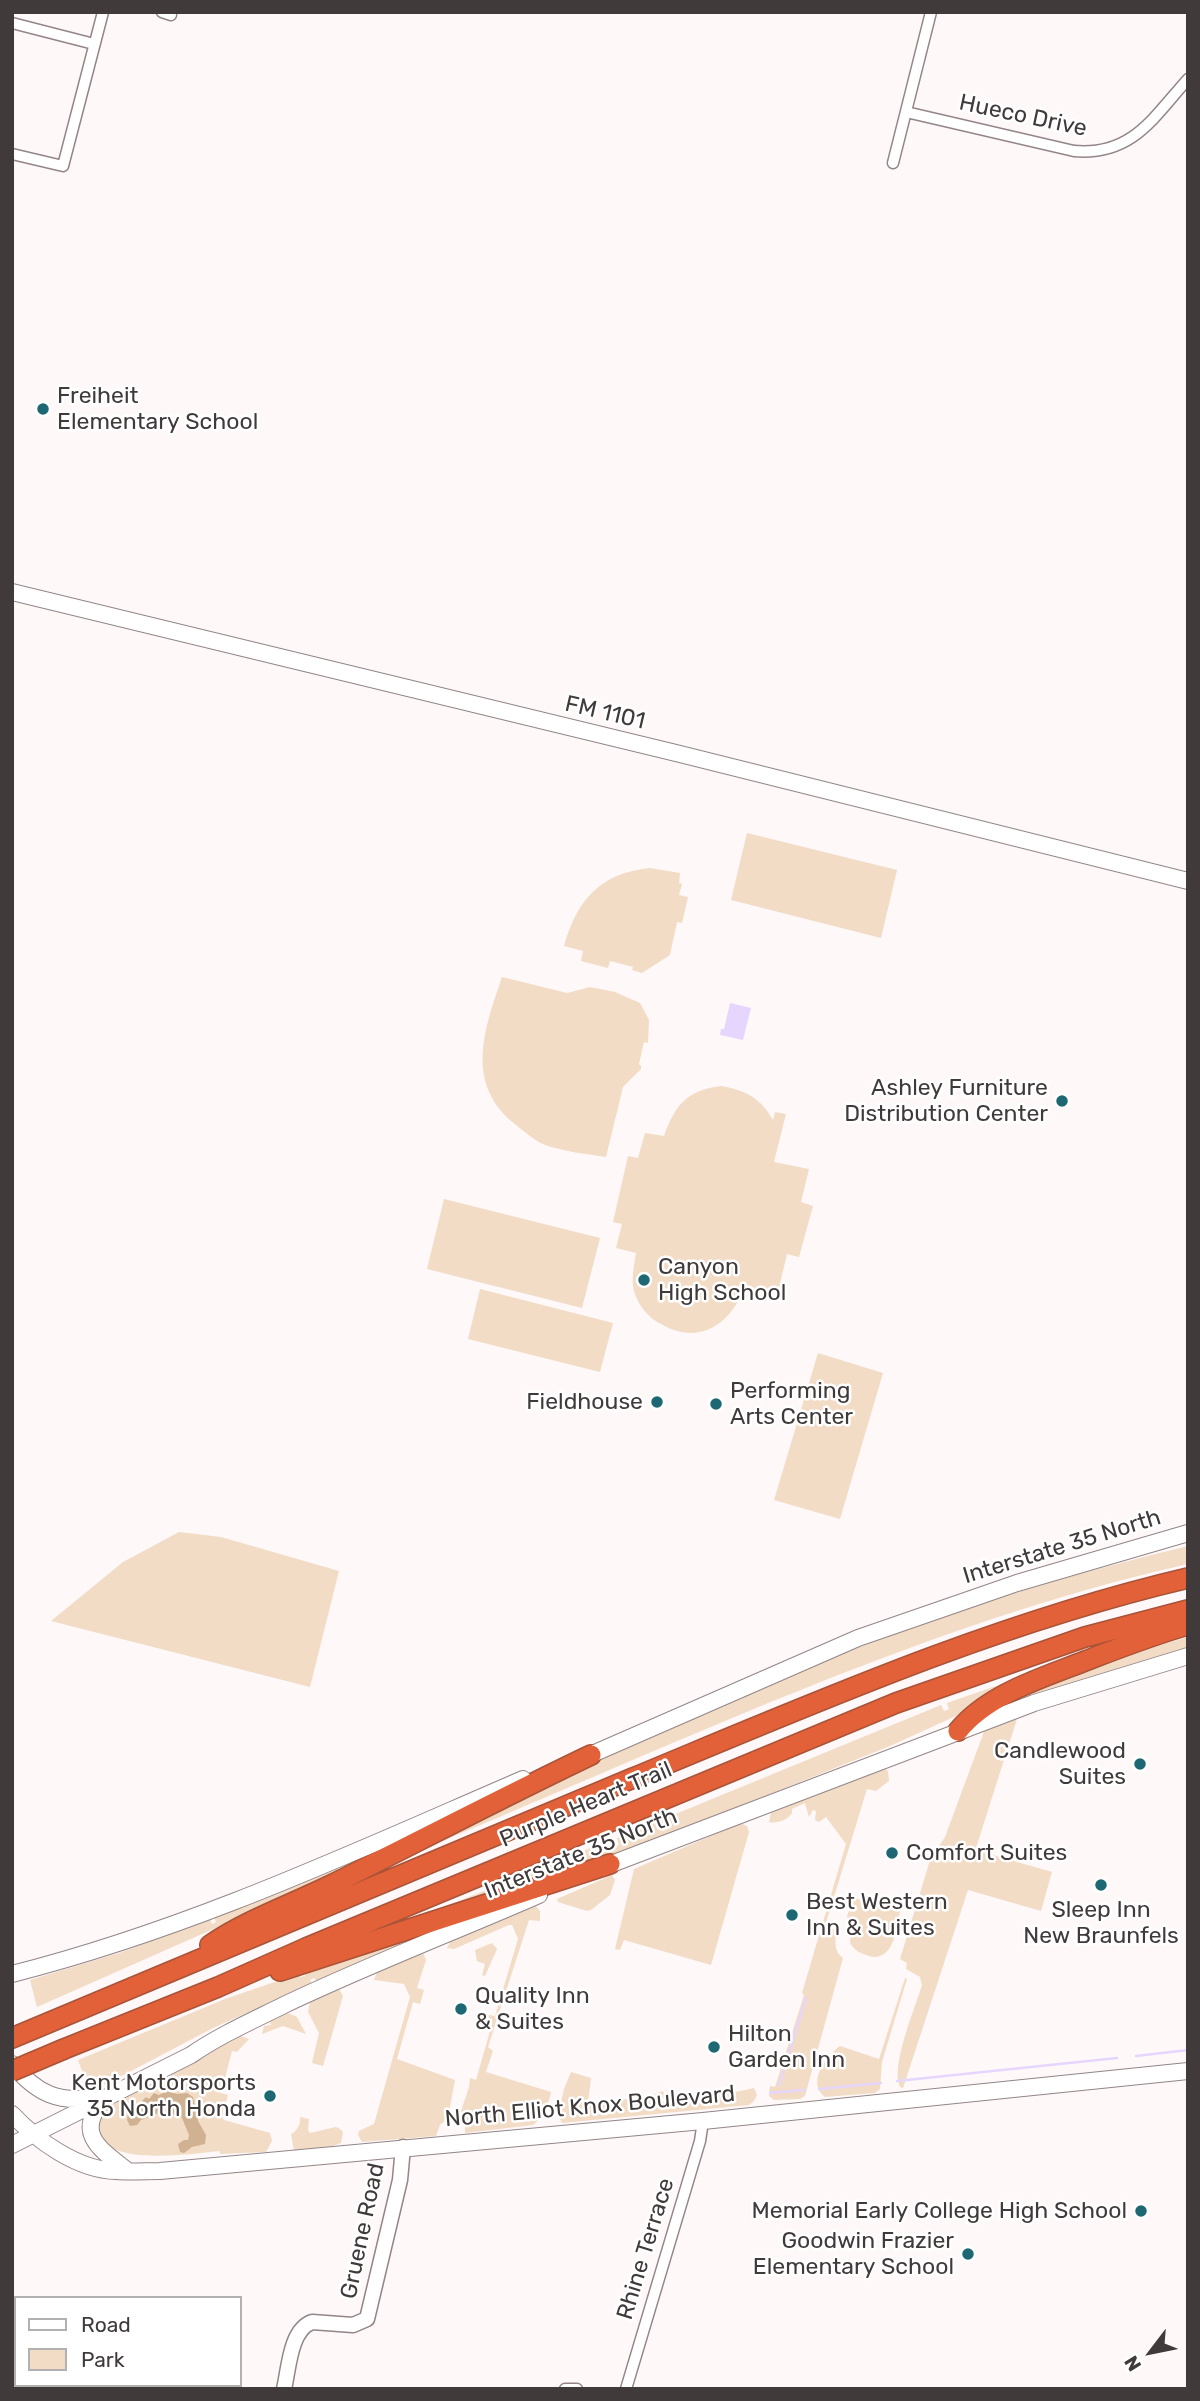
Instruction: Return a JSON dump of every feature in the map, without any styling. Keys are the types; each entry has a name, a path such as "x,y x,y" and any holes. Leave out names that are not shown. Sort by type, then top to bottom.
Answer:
{"highway":[{"name":"Purple Heart Trail","path":"12,2038 935,1655 1068,1611 1188,1578"},
{"name":"Purple Heart Trail","path":"12,2071 896,1703 1085,1637 1188,1609"},
{"path":"958,1731 970,1716 1021,1688 1136,1641 1188,1625"},
{"path":"177,1968 232,1930 299,1901 486,1805 591,1755"},
{"path":"218,1987 286,1969 610,1864"}],"main road":[{"name":"FM 1101","path":"12,592 1188,881"},
{"name":"Interstate 35 North","path":"12,1973 134,1938 260,1892 526,1777 591,1755 858,1638 1017,1583 1188,1534"},
{"name":"Interstate 35 North","path":"12,2145 191,2055 218,2037 364,1968 610,1864 1034,1703 1188,1656"},
{"path":"12,1983 43,1966"},
{"path":"12,2064 37,2089 54,2096 69,2099 107,2095"},
{"name":"North Elliot Knox Boulevard","path":"12,2101 60,2152 82,2162 114,2171 125,2168 188,2170 1188,2071"},
{"path":"107,2095 94,2111 90,2129 94,2141 125,2168"},
{"name":"North Elliot Knox Boulevard","path":"12,2114 40,2132"}],"street":[{"path":"12,154 63,166 103,12"},
{"path":"893,163 931,12"},
{"path":"12,23 94,44"},
{"name":"Hueco Drive","path":"906,112 1074,151 1099,151 1121,145 1141,132 1188,79"},
{"name":"Rhine Terrace","path":"626,2389 700,2141 703,2121"},
{"name":"Gruene Road","path":"284,2389 296,2337 306,2324 312,2322 353,2325 367,2319 400,2180 403,2147"},
{"path":"565,2389 577,2389"}],"green space":[{"path":"747,833 897,870 881,938 731,900"},
{"path":"650,868 680,873 679,883 682,884 679,895 688,897 682,923 677,922 670,955 642,973 632,970 633,967 610,961 608,968 581,961 583,951 564,946 576,915 593,892 617,876"},
{"path":"502,977 567,993 590,987 615,992 640,1003 649,1020 648,1043 644,1042 639,1064 641,1069 623,1087 606,1157 562,1150 539,1142 500,1109 489,1092 484,1074 485,1036"},
{"path":"721,1086 751,1096 773,1120 775,1112 786,1114 774,1162 809,1169 801,1202 813,1206 799,1257 787,1254 778,1292 745,1287 731,1312 722,1321 712,1328 688,1333 656,1321 641,1306 633,1286 636,1253 616,1248 622,1224 613,1222 628,1156 638,1158 645,1133 664,1136 673,1116 684,1101 699,1091"},
{"path":"444,1199 600,1238 582,1308 427,1269"},
{"path":"480,1289 613,1323 600,1372 468,1339"},
{"path":"818,1353 883,1373 840,1519 774,1500"},
{"path":"179,1532 221,1537 339,1571 310,1687 51,1621 123,1562"},
{"path":"1188,1546 1188,1564 995,1618 900,1652 713,1726 435,1844 433,1839 683,1722 855,1649 1015,1593"},
{"path":"1188,1637 1188,1647 1033,1694 1032,1690 1120,1657"},
{"path":"1016,1679 967,1711 890,1746 615,1856 446,1912 446,1906 606,1842 610,1849 619,1845 617,1838 941,1705 944,1711 949,1709 947,1703"},
{"path":"1017,1719 976,1848 1052,1872 1041,1911 968,1890 903,2088 900,2087 898,2066 922,1985 920,1977 906,1969 907,1963 900,1959 930,1860 945,1837 985,1729"},
{"path":"881,1766 888,1771 889,1781 876,1791 867,1789 826,1923 836,1932 835,1943 843,1958 805,2096 800,2099 774,2100 769,2096 770,2086 775,2087 804,1995 802,1993 846,1844 826,1817 819,1822 815,1820 816,1811 813,1810 809,1817 805,1803 792,1809 790,1815 778,1822 769,1822 771,1813 875,1770 876,1772"},
{"path":"741,1823 747,1826 749,1832 711,1965 624,1940 620,1950 615,1949 634,1869"},
{"path":"336,1866 340,1873 37,2007 30,1980 122,1952 210,1918 212,1924 216,1922 214,1917 285,1890"},
{"path":"612,1875 615,1880 610,1895 591,1910 558,1902 557,1899"},
{"path":"854,1898 900,1910 893,1942 884,1954 869,1956 850,1943 851,1928 847,1916"},
{"path":"536,1906 540,1911 540,1921 529,1920 488,2047 493,2051 486,2072 551,2092 549,2101 543,2114 533,2125 465,2133 465,2123 459,2117 470,2078 476,2080 492,2024 486,2019 489,2015 495,2016 518,1939 512,1925 509,1925 454,1949 447,1948 451,1940"},
{"path":"400,1939 402,1945 317,1981 314,1978 310,1980 312,1984 213,2028 95,2090 89,2090 78,2060 225,1999 298,1974 300,1977 305,1976 305,1971 326,1967"},
{"path":"492,1943 497,1949 485,1976 482,1975 485,1964 477,1961 475,1950"},
{"path":"423,1953 426,1960 417,1988 424,1990 420,2004 413,2002 397,2059 455,2080 448,2118 440,2125 436,2136 362,2142 359,2131 374,2124 410,1997 404,1984 374,1980 377,1972"},
{"path":"905,1978 907,1979 882,2062 880,2089 875,2093 825,2097 817,2085 820,2070 840,2046 879,2059"},
{"path":"339,1989 343,1996 323,2066 312,2063 319,2033 308,2012 310,2002"},
{"path":"288,2013 297,2017 306,2034 283,2026 262,2034 264,2026 271,2025 270,2022"},
{"path":"241,2036 249,2039 237,2052 232,2051 221,2093 228,2095 222,2117 224,2120 270,2133 272,2141 266,2152 138,2155 119,2151 105,2143 99,2129 105,2109"},
{"path":"571,2072 591,2078 588,2103 649,2097 662,2091 670,2097 656,2100 656,2103 754,2088 757,2095 749,2105 562,2123 558,2115"},
{"path":"300,2117 309,2119 310,2133 336,2127 340,2129 343,2132 341,2143 294,2151 291,2134 298,2127"}],"shaded area":[{"path":"730,1003 751,1008 743,1040 720,1035"},
{"path":"167,2091 187,2093 193,2097 198,2121 206,2135 205,2144 192,2147 184,2153 180,2152 178,2144 188,2140 189,2135 182,2118 172,2114 168,2106 141,2120 137,2125 130,2126 128,2113 144,2107 142,2101 146,2097 149,2099 154,2093 159,2095"}],"waterway":[{"path":"779,2085 806,1998"},
{"path":"1136,2056 1188,2050"},
{"path":"897,2081 1117,2058"},
{"path":"819,2089 881,2083"},
{"path":"770,2093 804,2090"}],"place":[{"name":"Freiheit Elementary School","path":"43,409"},
{"name":"Ashley Furniture Distribution Center","path":"1062,1101"},
{"name":"Canyon High School","path":"644,1280"},
{"name":"Fieldhouse","path":"657,1402"},
{"name":"Performing Arts Center","path":"716,1404"},
{"name":"Candlewood Suites","path":"1140,1764"},
{"name":"Comfort Suites","path":"892,1853"},
{"name":"Sleep Inn New Braunfels","path":"1101,1885"},
{"name":"Best Western Inn & Suites","path":"792,1915"},
{"name":"Quality Inn & Suites","path":"461,2009"},
{"name":"Hilton Garden Inn","path":"714,2047"},
{"name":"Kent Motorsports 35 North Honda","path":"270,2096"},
{"name":"Memorial Early College High School","path":"1141,2211"},
{"name":"Goodwin Frazier Elementary School","path":"968,2254"}]}
